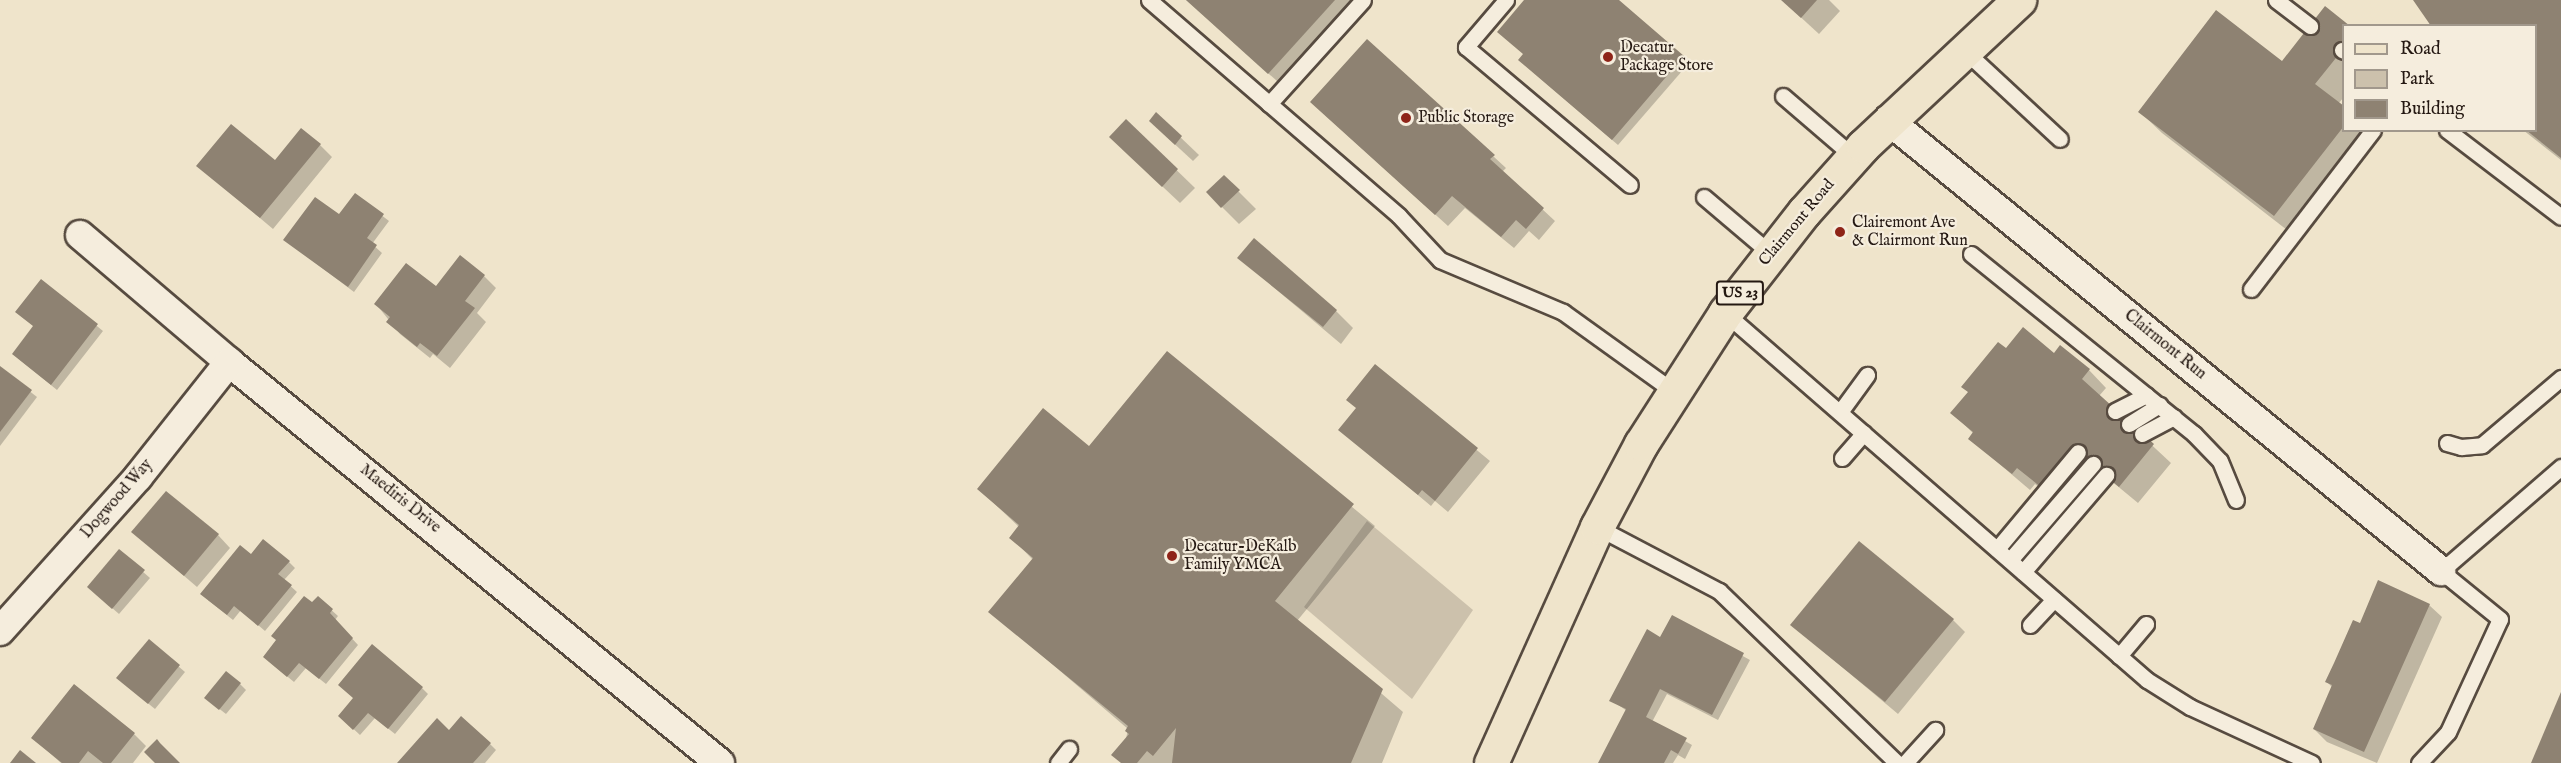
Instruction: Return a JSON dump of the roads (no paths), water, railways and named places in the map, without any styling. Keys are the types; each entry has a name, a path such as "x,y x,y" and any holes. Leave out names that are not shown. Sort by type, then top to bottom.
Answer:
{"main road":[{"name":"Clairmont Road","path":"1491,763 1597,527 1673,391 1725,313 1770,253 1888,120 2019,0"}],"street":[{"name":"Clairmont Run","path":"1888,120 2441,570"},
{"name":"Maediris Drive","path":"80,235 229,362 720,763"},
{"name":"Dogwood Way","path":"0,631 138,477 229,362"}],"lane":[{"path":"1149,0 1399,216 1440,260 1563,312 1673,391"},
{"path":"1269,104 1363,0"},
{"path":"1506,0 1466,47 1630,185"},
{"path":"2276,0 2310,26"},
{"path":"1963,49 2060,139"},
{"path":"1783,96 1854,157"},
{"path":"2251,289 2371,132"},
{"path":"2450,132 2561,217"},
{"path":"1704,197 1770,253"},
{"path":"1971,254 2174,417 2220,461 2236,500"},
{"path":"1725,313 2147,680 2190,707 2312,763"},
{"path":"1840,412 1867,375"},
{"path":"2447,443 2462,447 2482,445 2561,378"},
{"path":"2115,411 2146,395"},
{"path":"2129,424 2159,405"},
{"path":"2142,434 2174,417"},
{"path":"1842,458 1863,433"},
{"path":"1997,549 2078,452"},
{"path":"2010,560 2093,464"},
{"path":"2419,763 2448,732 2500,619 2441,570 2561,467"},
{"path":"2023,572 2106,475"},
{"path":"1597,527 1719,591 1897,763"},
{"path":"2030,625 2054,599"},
{"path":"2119,656 2146,624"},
{"path":"1905,763 1935,730"},
{"path":"1058,763 1069,749"}],"place":[{"name":"Decatur Package Store","path":"1608,57"},
{"name":"Public Storage","path":"1406,118"},
{"name":"Clairemont Ave & Clairmont Run","path":"1840,232"},
{"name":"Decatur-DeKalb Family YMCA","path":"1172,556"}]}
